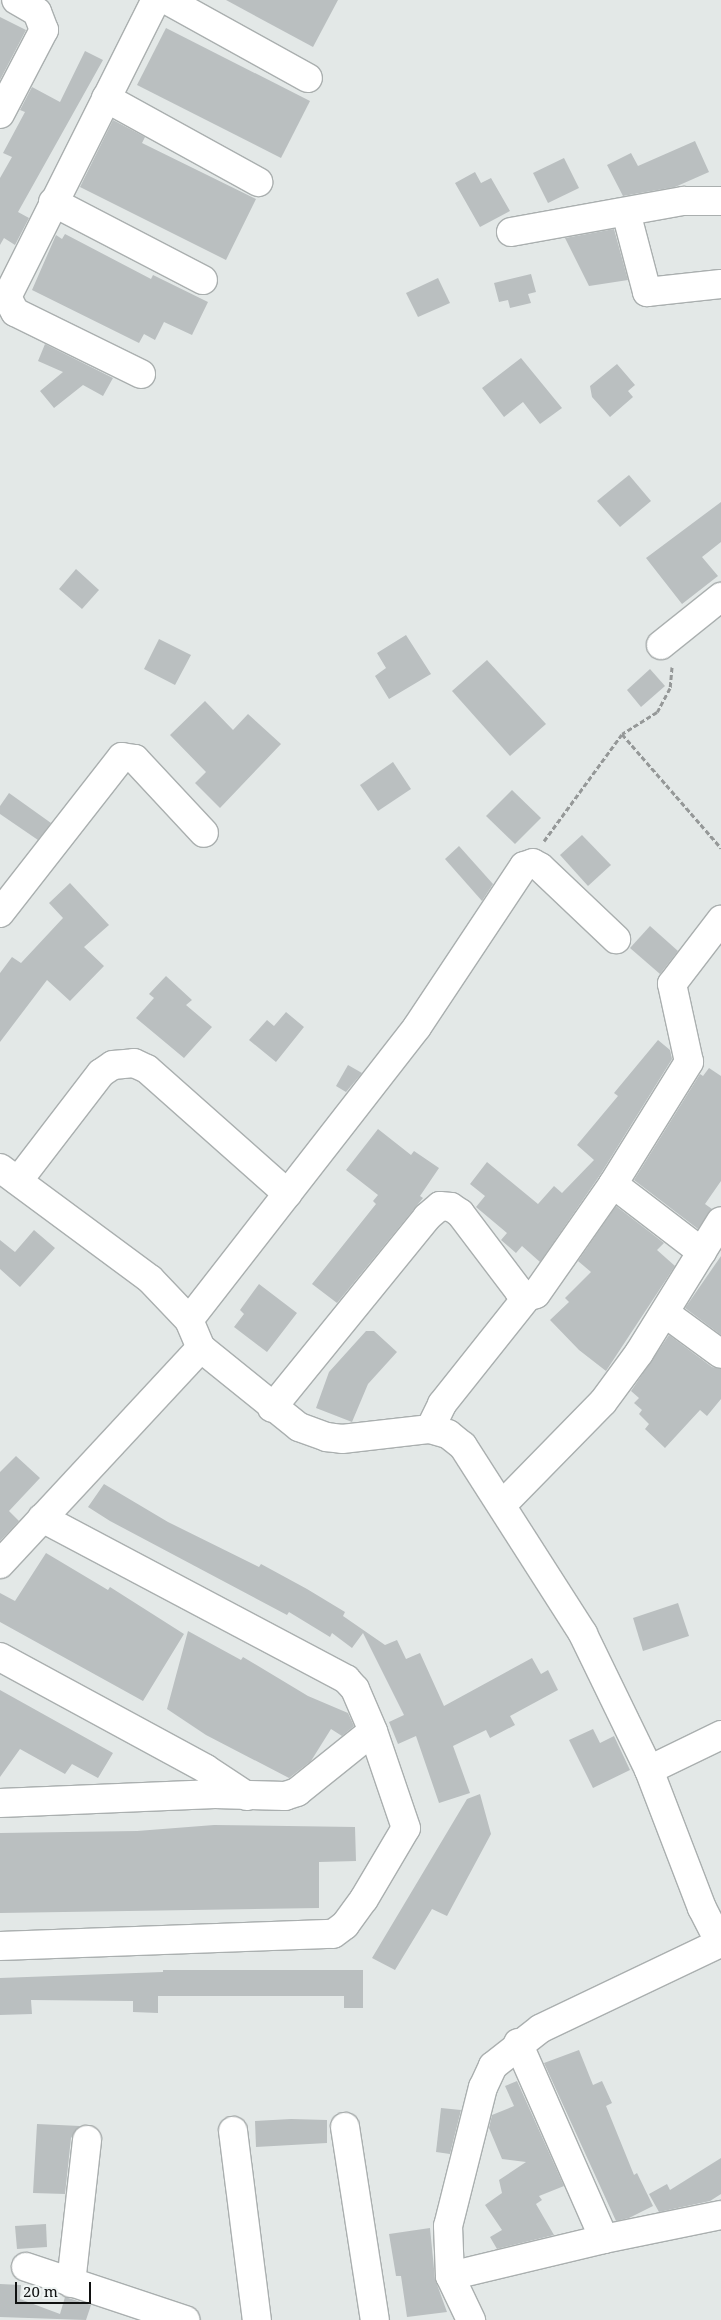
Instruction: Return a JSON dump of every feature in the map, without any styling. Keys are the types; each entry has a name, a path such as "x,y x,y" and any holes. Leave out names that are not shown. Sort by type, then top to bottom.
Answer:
{"street":[{"path":"0,114 44,30 37,12 16,0"},
{"path":"141,374 10,307 8,290 156,0"},
{"path":"167,0 308,78"},
{"path":"106,98 258,182"},
{"path":"53,202 203,280"},
{"path":"511,232 684,202 721,202"},
{"path":"626,212 647,292 721,284"},
{"path":"662,645 721,597"},
{"path":"0,913 122,757 135,759 204,832"},
{"path":"189,1320 417,1027 519,872 528,864 540,867 616,939"},
{"path":"430,1429 442,1404 527,1297 536,1294 613,1184 689,1062 672,984 721,920"},
{"path":"288,1194 147,1069 134,1063 113,1065 101,1072 9,1174 150,1279 189,1320 201,1348 272,1408 299,1427 326,1437 342,1439 430,1429 448,1434 463,1446 583,1634 649,1770 702,1908 720,1944 540,2029 518,2043 492,2066 483,2087 451,2208 448,2255 450,2276 470,2320"},
{"path":"613,1184 702,1252"},
{"path":"272,1408 427,1217 440,1206 451,1207 460,1214 519,1291 527,1297"},
{"path":"502,1505 603,1402 665,1313 721,1221"},
{"path":"665,1313 721,1354"},
{"path":"0,1564 201,1348"},
{"path":"0,1946 333,1934 345,1925 364,1898 406,1828 373,1731 355,1689 340,1674 42,1518"},
{"path":"0,1657 206,1769 247,1796"},
{"path":"0,1803 247,1796 274,1797 297,1792 373,1731"},
{"path":"649,1770 721,1735"},
{"path":"518,2043 604,2238"},
{"path":"345,2127 375,2320"},
{"path":"233,2131 258,2320"},
{"path":"71,2283 87,2140"},
{"path":"450,2276 604,2238 721,2216"},
{"path":"26,2267 71,2283 142,2314 185,2320"}],"path":[{"path":"528,864 622,734 657,712 670,688 673,669 662,645"},
{"path":"622,734 721,848"}],"building":[{"path":"226,0 338,0 313,47"},
{"path":"0,17 26,30 0,80"},
{"path":"166,28 310,101 281,158 137,85"},
{"path":"85,51 103,60 18,212 29,218 15,245 4,238 0,245 0,178 12,157 3,153 25,112 20,110 32,87 60,102"},
{"path":"113,120 145,137 142,143 256,199 226,260 80,187"},
{"path":"695,141 709,172 675,187 623,196 607,165 631,153 638,166"},
{"path":"564,158 579,188 548,203 533,173"},
{"path":"475,172 481,183 491,178 510,211 480,227 455,183"},
{"path":"614,229 628,280 589,286 565,238"},
{"path":"65,234 151,279 153,275 208,302 192,335 164,322 155,340 144,334 139,343 32,290 56,235 62,239"},
{"path":"531,274 536,292 528,294 531,303 510,308 508,300 499,302 494,283"},
{"path":"438,278 450,303 418,317 406,293"},
{"path":"45,344 113,378 103,396 83,385 54,408 40,391 63,372 38,361"},
{"path":"521,358 562,408 540,424 523,402 504,417 482,388"},
{"path":"617,364 635,385 628,391 633,397 610,417 592,397 590,386"},
{"path":"629,475 651,501 620,527 597,501"},
{"path":"721,502 721,542 702,557 718,576 682,604 646,558"},
{"path":"76,569 99,590 82,609 59,589"},
{"path":"406,635 431,674 389,699 375,676 386,668 377,653"},
{"path":"159,639 191,655 175,685 144,669"},
{"path":"487,660 546,724 510,756 452,691"},
{"path":"650,669 665,686 641,707 627,690"},
{"path":"205,701 233,730 248,714 281,744 220,808 195,783 206,772 170,735"},
{"path":"393,762 411,789 378,811 360,785"},
{"path":"512,790 541,818 515,844 486,816"},
{"path":"9,793 51,823 38,840 0,814 0,806"},
{"path":"582,835 611,865 588,886 560,855"},
{"path":"459,846 493,884 482,901 445,859"},
{"path":"70,883 109,925 84,947 104,966 70,1001 47,980 0,1042 0,973 12,957 21,963 63,918 49,903"},
{"path":"650,926 678,951 660,974 630,948"},
{"path":"166,976 192,1000 186,1005 212,1027 184,1058 136,1018 154,998 149,994"},
{"path":"286,1012 304,1027 276,1062 249,1040 267,1020 274,1026"},
{"path":"658,1040 670,1050 672,1059 600,1175 540,1262 522,1246 516,1253 501,1240 507,1233 476,1207 485,1196 470,1184 487,1162 538,1204 554,1186 562,1193 594,1160 577,1145 618,1096 614,1093"},
{"path":"348,1065 362,1073 346,1092 336,1086"},
{"path":"709,1068 721,1076 721,1181 705,1204 712,1209 698,1229 634,1180 700,1074 703,1076"},
{"path":"378,1129 411,1155 414,1151 439,1168 420,1196 423,1198 337,1303 312,1284 376,1204 373,1201 378,1195 346,1170"},
{"path":"616,1206 664,1243 657,1250 675,1266 606,1371 579,1350 550,1320 569,1302 565,1298 591,1272 578,1261"},
{"path":"34,1230 55,1248 20,1287 0,1269 0,1240 15,1252"},
{"path":"721,1256 721,1335 685,1308"},
{"path":"259,1284 297,1313 267,1352 234,1327 244,1314 240,1310"},
{"path":"366,1331 374,1331 397,1352 368,1384 352,1422 316,1408 329,1372"},
{"path":"669,1335 712,1367 721,1369 721,1399 707,1416 700,1410 665,1448 645,1429 649,1424 639,1414 642,1410 634,1403 639,1398 631,1391"},
{"path":"16,1456 40,1478 9,1511 19,1521 0,1541 0,1472"},
{"path":"104,1484 168,1522 259,1567 261,1564 307,1589 345,1612 343,1616 385,1645 397,1640 406,1659 420,1653 444,1706 532,1658 541,1674 548,1670 558,1690 510,1716 515,1725 490,1738 486,1730 453,1746 470,1793 439,1803 416,1736 398,1744 389,1722 404,1715 363,1633 352,1648 332,1633 330,1637 289,1612 287,1615 110,1521 88,1507"},
{"path":"46,1553 108,1590 110,1587 184,1634 143,1701 0,1622 0,1593 15,1601"},
{"path":"678,1603 689,1636 643,1651 633,1618"},
{"path":"188,1631 241,1660 243,1657 308,1696 348,1713 354,1726 342,1736 331,1729 311,1761 289,1778 206,1735 167,1709"},
{"path":"0,1690 113,1753 98,1778 72,1764 65,1774 20,1749 0,1777"},
{"path":"593,1729 600,1743 614,1736 630,1770 593,1788 569,1740"},
{"path":"480,1794 491,1834 447,1916 432,1909 395,1970 372,1958 467,1799"},
{"path":"214,1825 355,1827 356,1861 319,1862 319,1908 0,1913 0,1833 137,1831"},
{"path":"163,1970 363,1970 363,2008 344,2008 344,1996 158,1996 158,2013 133,2012 133,2001 31,2000 32,2014 0,2015 0,1978 163,1972"},
{"path":"579,2050 593,2085 602,2081 612,2103 606,2106 634,2175 637,2173 653,2206 629,2218 616,2221 544,2063"},
{"path":"517,2081 564,2186 539,2196 542,2200 536,2204 554,2235 497,2249 490,2237 502,2230 485,2205 502,2193 499,2180 526,2162 502,2159 489,2128 492,2115 514,2106 505,2086"},
{"path":"441,2108 461,2110 450,2154 436,2152"},
{"path":"327,2120 327,2143 256,2147 255,2121"},
{"path":"37,2124 80,2126 71,2138 65,2194 33,2193"},
{"path":"721,2158 721,2194 710,2201 659,2212 649,2194 667,2184 670,2190"},
{"path":"46,2224 47,2247 17,2249 15,2226"},
{"path":"430,2228 435,2279 447,2312 407,2317 401,2276 396,2276 389,2234"},
{"path":"0,2284 21,2285 20,2299 60,2314 65,2297 91,2305 86,2320 0,2317"}]}
